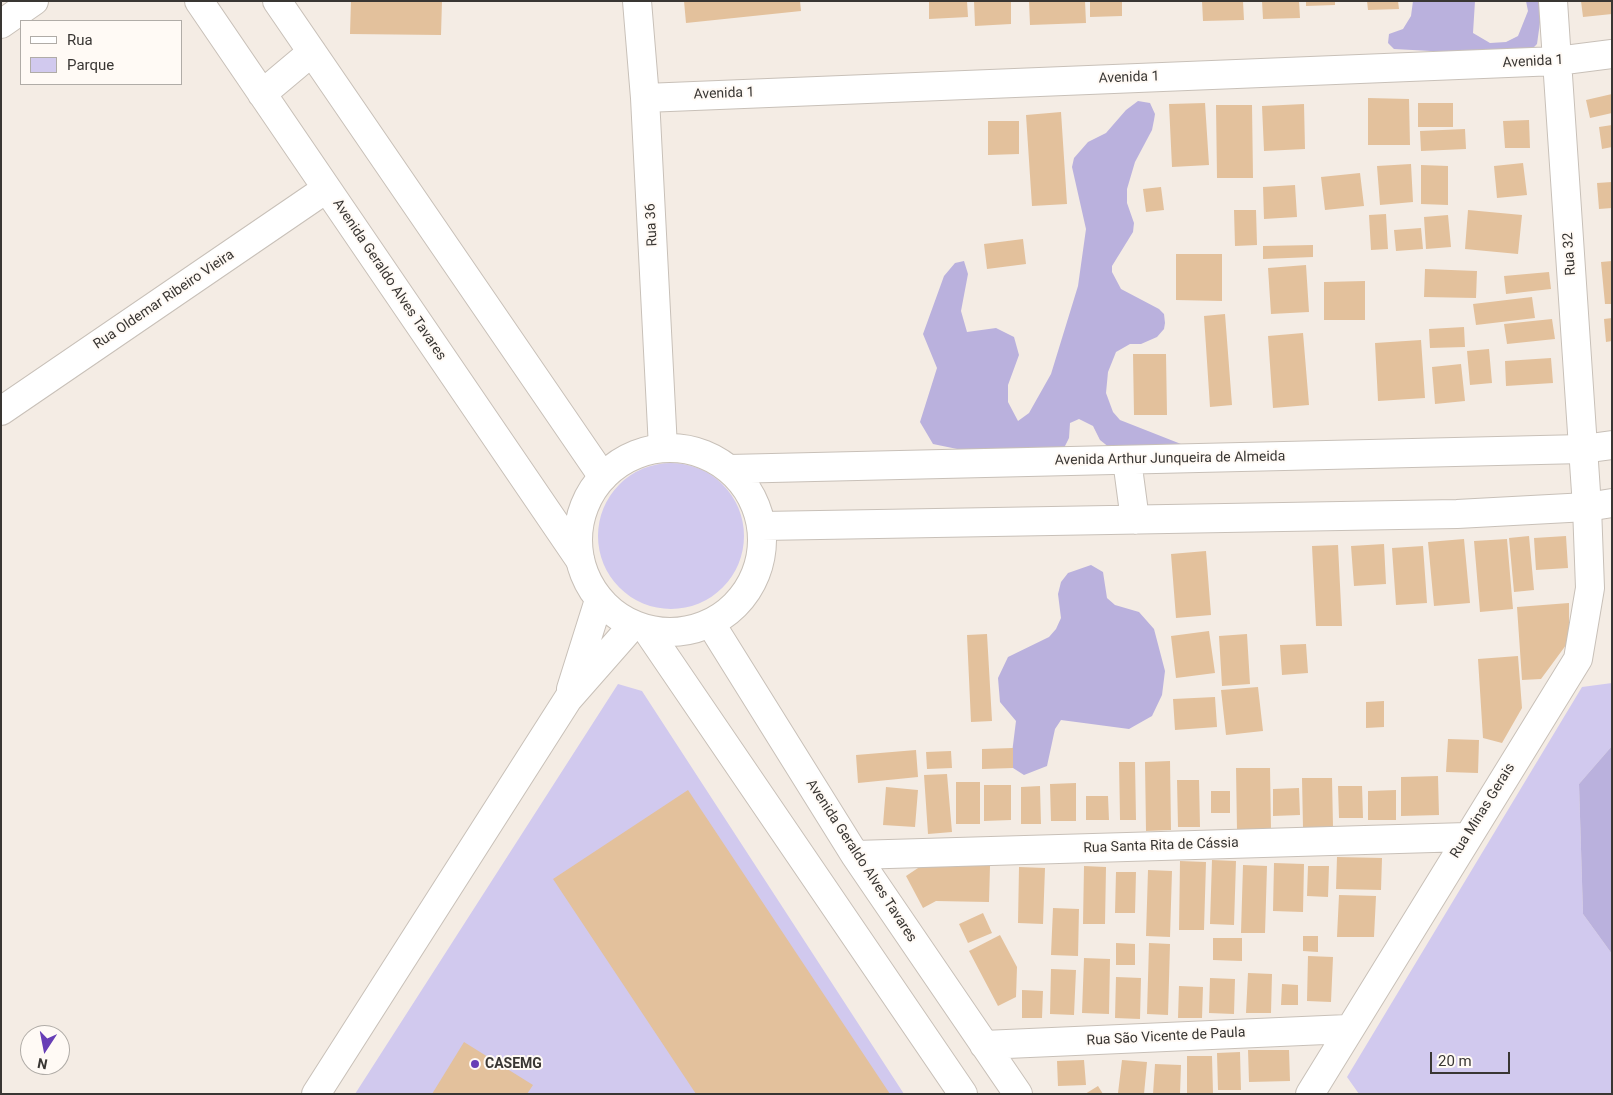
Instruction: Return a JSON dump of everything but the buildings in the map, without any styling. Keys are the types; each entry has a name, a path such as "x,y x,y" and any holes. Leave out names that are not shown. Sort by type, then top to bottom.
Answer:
{"street":[{"path":"1,24 34,1"},
{"name":"Avenida Geraldo Alves Tavares","path":"199,1 580,560"},
{"path":"277,1 603,477"},
{"name":"Rua 36","path":"637,1 645,98 663,448"},
{"name":"Rua 32","path":"1554,1 1583,450 1599,505"},
{"path":"262,94 312,52"},
{"name":"Avenida 1","path":"645,98 1558,61 1612,54"},
{"name":"Rua Oldemar Ribeiro Vieira","path":"1,411 326,189"},
{"name":"Avenida Arthur Junqueira de Almeida","path":"729,469 1583,450 1612,446"},
{"path":"640,628 680,632 711,624 735,607 753,583 762,556 762,526 756,504 745,485 729,469 709,457 687,450 663,448 641,453 621,462 603,477 586,502 578,530 580,560 584,574 600,600 640,628 670,660 963,1094"},
{"path":"1127,460 1135,520"},
{"path":"762,526 1457,514 1599,505"},
{"name":"Rua Minas Gerais","path":"1321,1087 1348,1029 1578,659 1590,588 1599,505"},
{"path":"568,699 600,600"},
{"name":"Avenida Geraldo Alves Tavares","path":"711,624 855,855 1018,1094"},
{"path":"316,1094 568,699 640,628"},
{"name":"Rua Santa Rita de Cássia","path":"855,855 1467,837"},
{"name":"Rua São Vicente de Paula","path":"984,1046 1348,1029"}],"green space":[{"path":"671,463 699,468 723,484 739,508 744,536 739,564 723,588 699,604 671,609 643,604 619,588 603,564 598,536 603,508 619,484 643,468"},
{"path":"1612,683 1612,746 1579,784 1583,914 1612,954 1612,1094 1359,1094 1347,1077 1582,687"},
{"path":"618,684 642,691 904,1094 355,1094"}],"shaded area":[{"path":"1413,1 1475,1 1473,33 1490,43 1506,42 1518,36 1528,11 1526,1 1543,1 1537,44 1528,53 1504,55 1394,49 1388,43 1389,34 1403,29 1411,16"},
{"path":"1138,101 1150,103 1155,114 1152,130 1135,162 1127,189 1127,203 1134,223 1133,232 1112,266 1112,272 1121,289 1159,309 1164,314 1165,323 1164,329 1157,337 1141,344 1130,344 1116,352 1108,372 1106,393 1113,412 1120,420 1181,444 1176,453 1110,448 1100,440 1093,426 1079,419 1070,423 1069,438 1064,448 996,457 933,444 920,422 937,368 923,334 944,276 955,263 964,261 968,274 961,311 967,332 996,328 1014,337 1019,355 1008,385 1008,402 1018,421 1029,413 1051,374 1078,286 1086,229 1072,167 1074,158 1088,142 1106,133 1126,110"},
{"path":"1091,565 1103,572 1107,598 1115,605 1139,612 1154,629 1165,671 1162,695 1152,716 1129,729 1061,720 1055,729 1047,766 1024,775 1013,768 1011,761 1016,721 1000,702 998,678 1008,657 1049,637 1056,629 1061,618 1058,594 1061,582 1068,573"},
{"path":"1612,746 1612,954 1583,914 1579,784"}],"place":[{"name":"CASEMG","path":"475,1064"}]}
